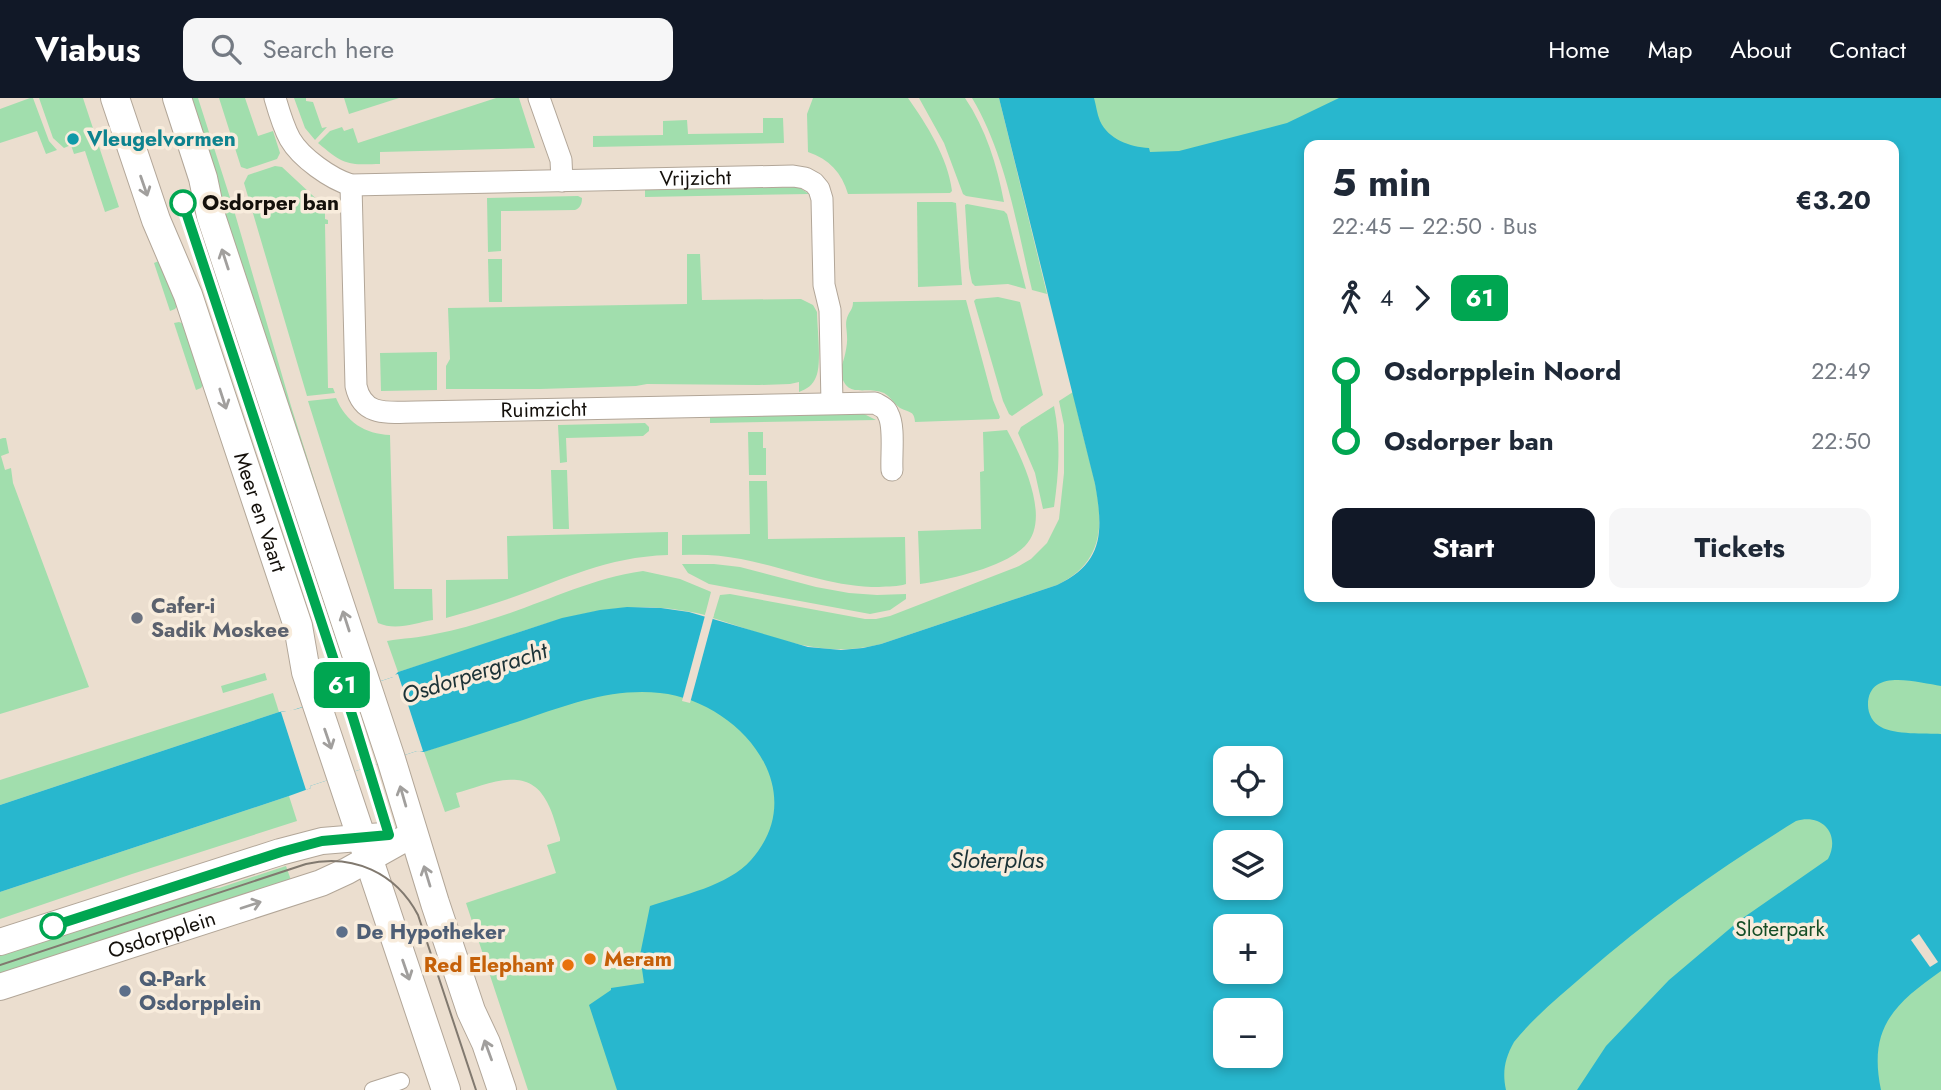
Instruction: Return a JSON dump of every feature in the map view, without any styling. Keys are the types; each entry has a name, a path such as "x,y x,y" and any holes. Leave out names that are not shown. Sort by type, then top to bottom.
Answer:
{"main road":[{"name":"Meer en Vaart","path":"115,98 156,220 188,295 294,613 303,661 316,703 446,1090"},
{"path":"177,98 204,178 211,216 367,685 413,834 471,1011 486,1043 502,1090"}],"street":[{"path":"275,98 292,142 326,174 351,184"},
{"path":"539,98 561,160 562,181"},
{"name":"Vrijzicht","path":"351,184 793,176 805,178 819,190 823,208 824,285 830,310 832,403"},
{"name":"Ruimzicht","path":"351,184 356,386 366,406 385,412 416,412 875,403 883,407 891,424 891,470"},
{"path":"322,841 344,822 349,803"},
{"name":"Osdorpplein","path":"321,883 365,848 413,834"},
{"name":"Osdorpplein","path":"0,942 216,871 322,841 365,848"},
{"name":"Osdorpplein","path":"0,987 321,883 362,885 381,895"},
{"path":"373,1090 401,1081"}],"green space":[{"path":"33,98 49,141 57,150 46,154 37,131 0,143 0,109"},
{"path":"39,98 83,98 119,207 105,212 85,151 74,154 71,145 64,148 53,138"},
{"path":"190,98 198,98 369,654 251,317"},
{"path":"219,98 245,98 258,136 273,131 280,153 277,159 247,169 241,167"},
{"path":"294,98 306,98 306,101 313,102 322,128 327,127 315,140 305,128"},
{"path":"344,98 399,98 349,114"},
{"path":"496,98 519,98 535,148 380,152 380,164 360,164 340,160 318,143 330,131 342,127 344,131 353,128 358,143"},
{"path":"813,98 908,98 941,154 952,191 848,194 834,168 808,152 807,114"},
{"path":"919,98 965,98 990,148 1004,202 963,194 944,143"},
{"path":"972,98 999,98 1047,294 1032,290 1002,167 984,120"},
{"path":"1042,98 1390,98 1313,140 1304,140 1304,145 1102,256"},
{"path":"763,118 783,118 784,143 593,147 593,136 663,135 663,121 687,120 688,134 763,133"},
{"path":"275,166 282,167 325,207 325,219 328,220 328,224 325,224 328,388 333,388 335,393 307,396 244,183 248,175"},
{"path":"795,187 809,194 645,197 645,190"},
{"path":"487,198 582,198 582,202 575,210 501,211 501,251 488,252"},
{"path":"917,202 956,203 962,285 918,287"},
{"path":"967,204 1004,211 1007,214 1026,289 1008,284 975,286 972,283"},
{"path":"687,254 700,254 702,300 801,299 813,305 817,312 818,371 815,380 807,388 799,392 799,382 759,385 647,384 540,389 446,389 446,366 450,359 448,308 687,304"},
{"path":"166,258 182,300 170,311 154,263"},
{"path":"488,259 502,259 502,302 489,302"},
{"path":"998,297 1020,302 1043,395 1012,416 1003,401 974,301"},
{"path":"966,300 999,419 915,422 912,414 900,408 884,393 856,390 846,386 840,370 847,344 846,320 853,302"},
{"path":"174,323 190,326 208,377 201,388 196,390"},
{"path":"437,352 437,390 381,391 380,353"},
{"path":"1073,392 1098,498 1099,515 1099,532 1095,547 1087,562 1075,574 1057,585 881,644 858,648 816,648 796,644 713,618 720,595 730,594 876,619 890,616 1031,559 1047,543 1059,519 1064,473 1064,425 1059,401"},
{"path":"336,398 345,414 357,425 372,432 390,435 394,589 432,589 433,620 399,626 378,623 308,401"},
{"path":"1054,406 1058,444 1057,481 1054,507 1043,509 1035,473 1018,433 1021,427"},
{"path":"864,414 876,420 710,423 710,417"},
{"path":"645,423 649,431 643,436 566,438 567,462 560,463 558,425"},
{"path":"1007,430 1032,488 1036,520 1033,534 1025,546 1004,561 961,576 920,584 918,531 981,529 980,472 984,471 983,432"},
{"path":"748,432 763,432 766,475 749,475"},
{"path":"6,438 9,453 1,456 5,470 11,468 13,483 89,687 0,714 0,439"},
{"path":"551,470 567,470 569,529 553,529"},
{"path":"749,481 767,481 768,539 905,537 906,584 879,587 844,584 734,558 682,555 682,535 750,534"},
{"path":"668,532 668,555 605,565 446,618 446,580 508,579 507,536"},
{"path":"682,564 740,567 816,587 849,593 906,594 906,599 890,610 870,614 709,584 688,573"},
{"path":"643,571 680,579 711,592 705,615 652,607 604,610 556,621 398,672 387,641 466,627 587,585"},
{"name":"Sloterpark","path":"1941,598 1941,1090 1310,1090"},
{"path":"265,673 267,680 223,693 221,686"},
{"path":"633,678 711,689 813,801 698,1090 528,1090 466,903 556,873 547,845 560,841 560,838 547,802 538,790 517,780 504,780 456,793 460,807 445,812 424,752"},
{"path":"273,693 279,712 0,805 0,780"},
{"path":"289,796 297,821 0,919 0,892"},
{"path":"286,866 292,883 0,979 0,950 202,890 219,888"}],"water":[{"name":"Sloterplas","path":"999,98 1094,98 1100,121 1108,133 1127,144 1149,148 1150,152 1179,151 1287,123 1339,98 1941,98 1941,686 1885,681 1870,693 1868,705 1873,721 1887,730 1941,734 1941,971 1910,995 1888,1020 1878,1050 1881,1090 1577,1090 1606,1046 1669,980 1740,920 1828,859 1832,841 1827,828 1814,820 1805,819 1796,821 1768,838 1687,894 1634,933 1548,1007 1514,1042 1504,1071 1506,1090 617,1090 589,1005 611,988 644,983 640,955 650,906 704,889 741,869 751,860 768,833 774,805 770,778 758,753 740,731 716,712 689,700 660,693 625,693 575,703 313,785 289,796 0,892 0,805 393,677 398,672 562,618 627,607 689,612 808,647 841,650 863,648 1057,585 1084,566 1097,543 1099,530 1095,484"}],"pier":[{"path":"706,612 714,614 690,703 682,701"},
{"path":"398,674 423,751 310,786 311,788 306,790 281,712"},
{"path":"1919,934 1938,962 1930,967 1911,940"}],"tram line":[{"path":"0,965 306,864 323,861 356,864 371,870 398,888 418,915 476,1090"}],"bus line":[{"name":"61","path":"53,926 281,852 322,841 389,835 183,203"}],"place":[{"name":"Vleugelvormen","path":"73,139"},
{"name":"Osdorper ban","path":"183,203"},
{"name":"Cafer-i Sadik Moskee","path":"137,618"},
{"name":"De Hypotheker","path":"342,932"},
{"name":"Meram","path":"590,959"},
{"name":"Red Elephant","path":"568,965"},
{"name":"Q-Park Osdorpplein","path":"125,991"}],"water label":[{"name":"Osdorpergracht","path":"474,673"}]}
